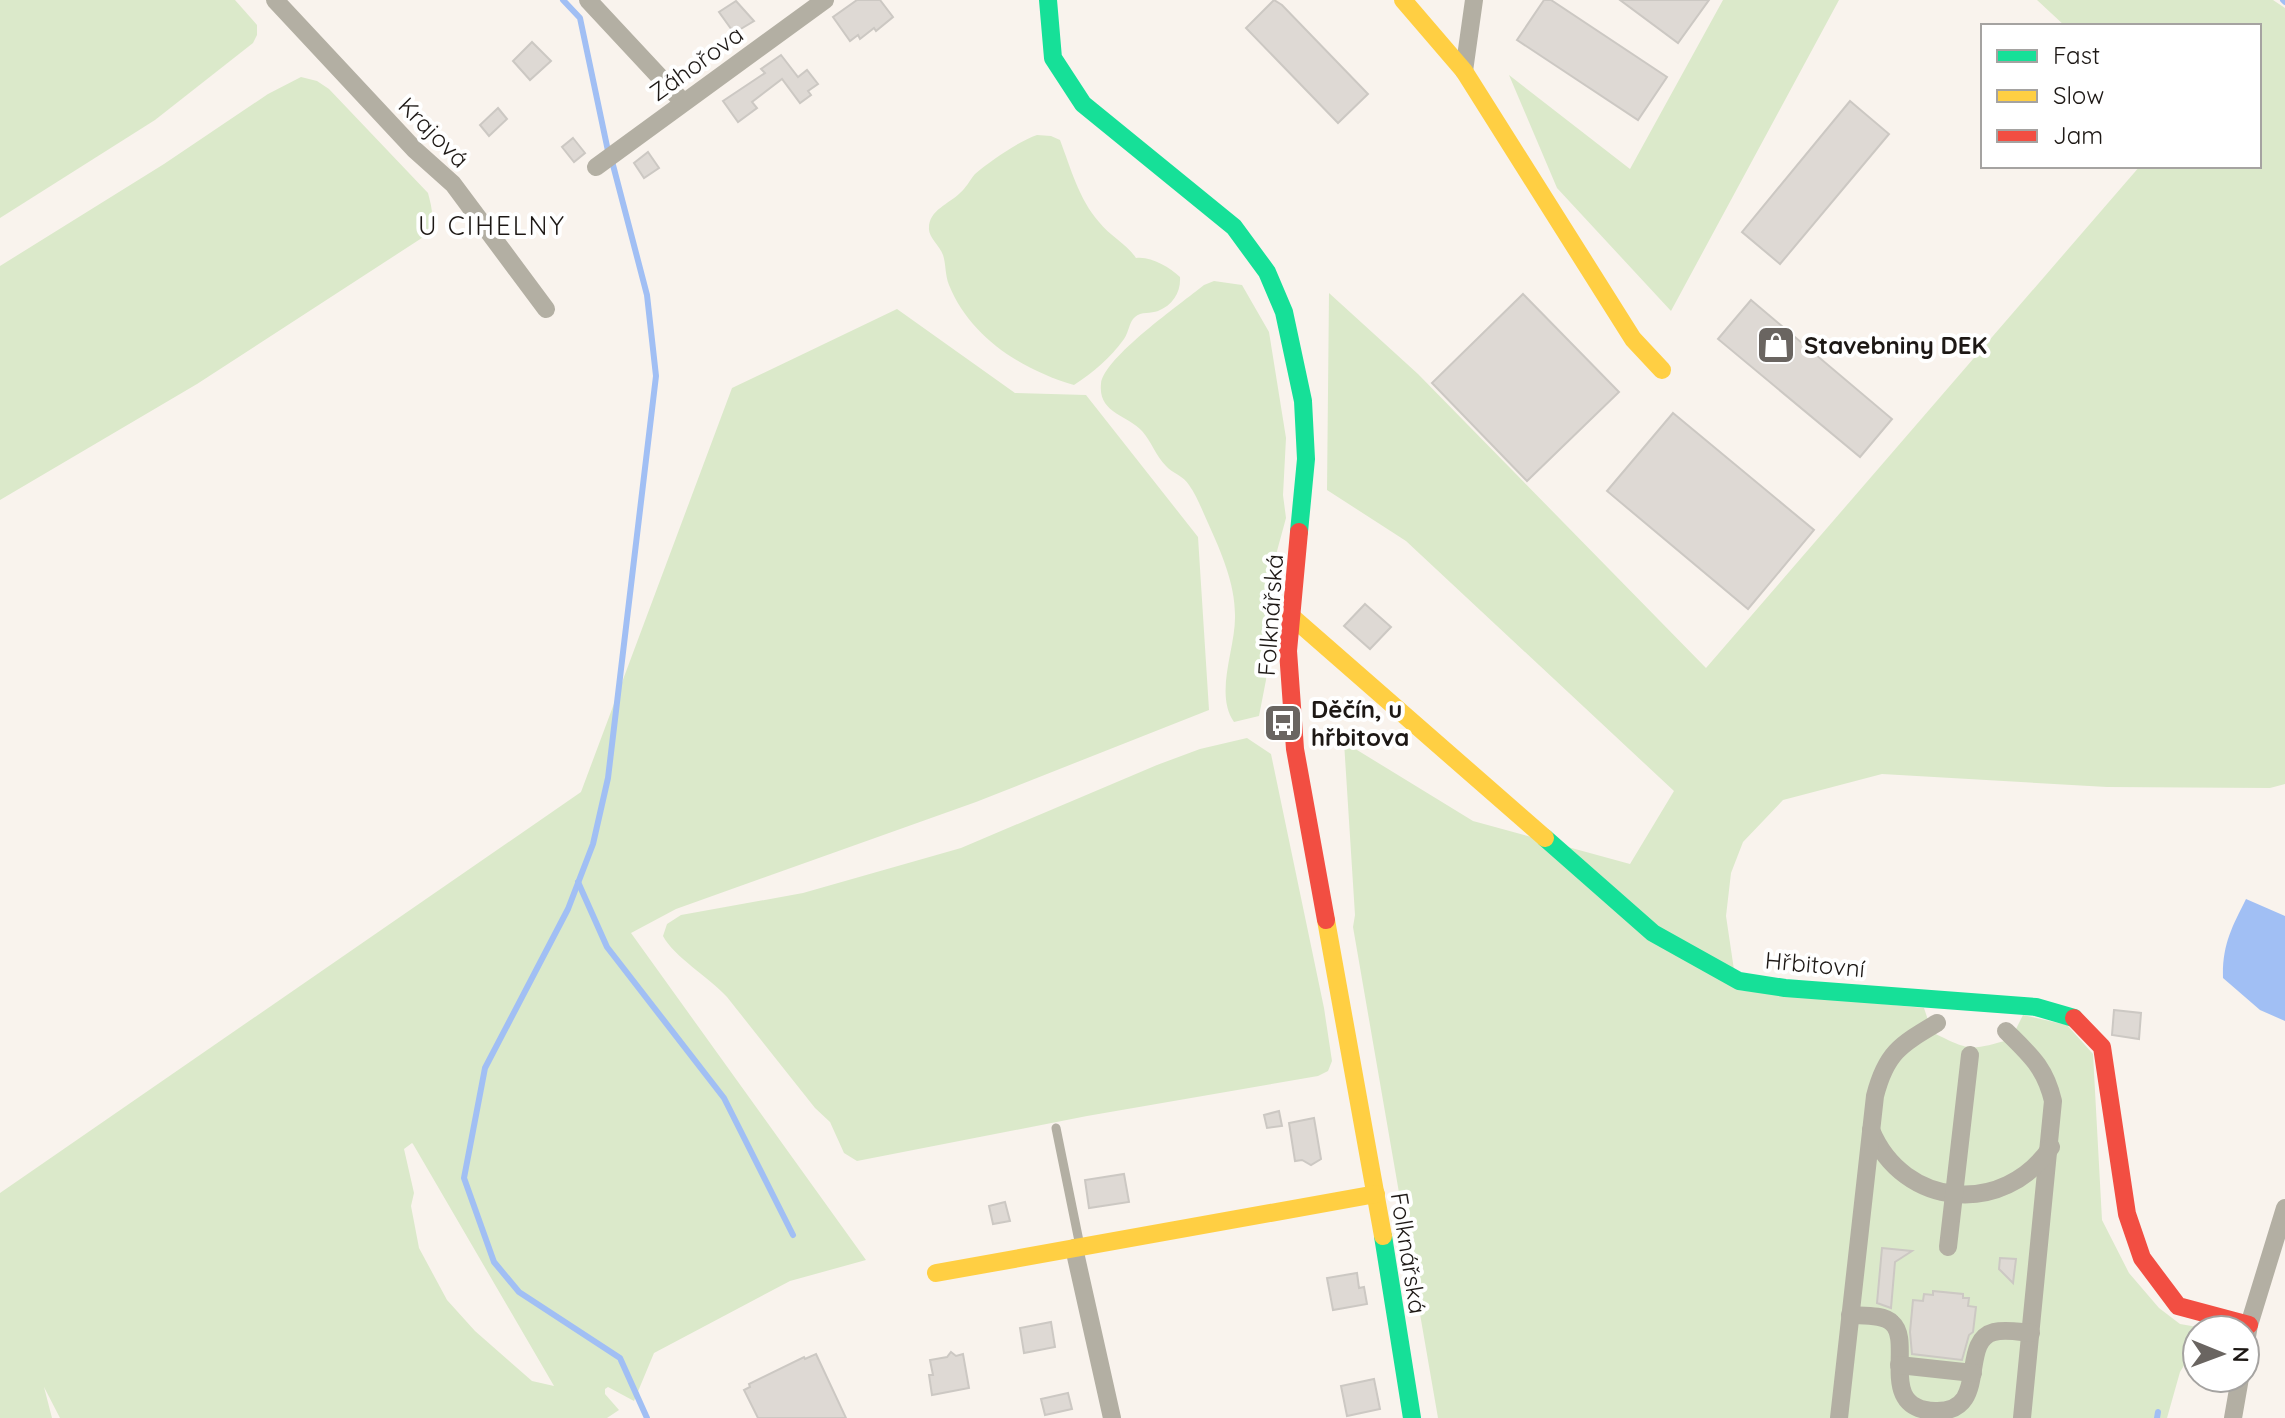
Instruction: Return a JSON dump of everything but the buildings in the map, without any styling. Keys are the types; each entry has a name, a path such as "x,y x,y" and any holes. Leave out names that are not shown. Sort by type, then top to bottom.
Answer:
{"street":[{"name":"Krajová","path":"275,0 415,150 453,184 546,309"},
{"path":"588,0 683,102"},
{"name":"Záhořova","path":"596,167 825,0"},
{"name":"Folknářská","path":"1048,0 1053,58 1083,104 1234,227 1256,254 1277,292 1295,356 1305,430 1305,488 1291,616 1289,687 1295,749 1376,1194 1412,1418"},
{"path":"1403,0 1464,71 1633,339 1662,370"},
{"path":"1464,71 1474,0"},
{"name":"Hřbitovní","path":"1291,616 1653,933 1739,981 1785,988 2036,1007 2072,1016 2102,1047 2127,1214 2142,1258 2178,1306 2208,1314"},
{"path":"1839,1418 1871,1130 1881,1071 1905,1043 1937,1023"},
{"path":"2006,1031 2036,1060 2048,1081 2053,1101 2051,1147 2022,1418"},
{"path":"1948,1247 1970,1055"},
{"path":"1871,1130 1886,1156 1904,1174 1931,1189 1955,1194 1986,1192 2009,1184 2035,1166 2051,1147"},
{"path":"936,1273 1376,1194"},
{"path":"2252,1314 2285,1208"},
{"path":"1077,1247 1112,1418"},
{"path":"1850,1315 1883,1318 1894,1324 1900,1338 1899,1379 1909,1400 1920,1408 1932,1411 1953,1407 1964,1399 1969,1391 1978,1343 1985,1336 2009,1331 2031,1333"},
{"path":"1899,1365 1973,1373"},
{"path":"2233,1418 2237,1394"}],"lane":[{"path":"1056,1128 1077,1247"}],"green space":[{"path":"0,0 235,0 257,25 257,35 253,43 155,120 0,218"},
{"path":"1723,0 1839,0 1671,311 1557,188 1509,75 1630,169"},
{"path":"2037,0 2273,0 2285,8 2285,784 2270,788 2107,787 1882,774 1783,800 1743,842 1731,873 1726,916 1737,990 1924,1008 1932,1032 1970,1047 2011,1039 2023,1015 2067,1025 2093,1054 2102,1220 2129,1273 2159,1308 2181,1324 2181,1370 2167,1418 1438,1418 1353,927 1355,915 1344,742 1473,821 1630,864 1674,791 1406,541 1327,490 1329,293 1418,374 1706,668 2138,168 2261,168 2261,24 2063,24"},
{"path":"301,77 317,81 329,89 428,193 432,219 428,234 197,384 0,500 0,266 164,164 268,94"},
{"path":"1037,135 1060,140 1081,194 1103,227 1136,258 1160,263 1180,277 1179,288 1172,302 1158,311 1135,317 1113,352 1074,385 1035,370 984,336 958,304 948,281 943,255 929,231 932,216 962,191 975,174 1005,152"},
{"path":"1214,281 1242,285 1269,332 1286,438 1283,495 1286,518 1277,551 1280,583 1267,622 1266,680 1259,716 1234,722 1228,710 1226,684 1234,628 1234,603 1230,579 1218,545 1187,482 1162,462 1142,431 1109,407 1101,394 1105,373 1129,346 1162,317 1204,285"},
{"path":"897,309 1015,393 1086,395 1198,537 1209,710 976,802 676,909 631,933 866,1260 790,1281 654,1353 634,1401 608,1387 605,1389 605,1394 619,1410 607,1418 60,1418 44,1387 52,1418 0,1418 0,1193 581,792 732,388","holes":["412,1143 554,1386 532,1381 475,1331 447,1300 419,1248 411,1206 414,1193 404,1149"]},
{"path":"1247,738 1271,754 1324,1008 1332,1061 1328,1071 1318,1076 1087,1116 857,1161 844,1153 830,1122 815,1108 727,997 675,952 663,936 667,924 681,915 803,893 961,848 1157,765 1200,749"}],"water":[{"path":"2246,899 2285,916 2285,1021 2260,1010 2223,978 2226,946"}],"waterway":[{"path":"563,0 580,18 608,151"},
{"path":"613,165 647,295 656,376 608,778 593,844 568,909 485,1068 464,1178 494,1262 519,1292 620,1358 647,1418"},
{"path":"578,882 607,947 724,1098 793,1235"},
{"path":"2157,1418 2158,1412"}],"traffic: fast":[{"path":"1048,0 1053,58 1083,104 1234,227 1267,272 1284,312 1303,401 1306,459 1299,532"},
{"path":"1545,838 1653,933 1739,981 1785,988 2036,1007 2074,1018"},
{"path":"1383,1236 1412,1418"}],"traffic: slow":[{"path":"1403,0 1464,71 1633,339 1662,370"},
{"path":"1291,616 1545,838"},
{"path":"1326,920 1383,1236"},
{"path":"936,1273 1376,1194"}],"traffic: jam":[{"path":"1299,532 1288,651 1295,749 1326,920"},
{"path":"2074,1018 2102,1047 2127,1214 2142,1258 2178,1306 2208,1314"}],"place":[{"name":"Stavebniny DEK","path":"1776,345"},
{"name":"Děčín, u hřbitova","path":"1283,723"}],"district":[{"name":"U CIHELNY","path":"492,225"}]}
